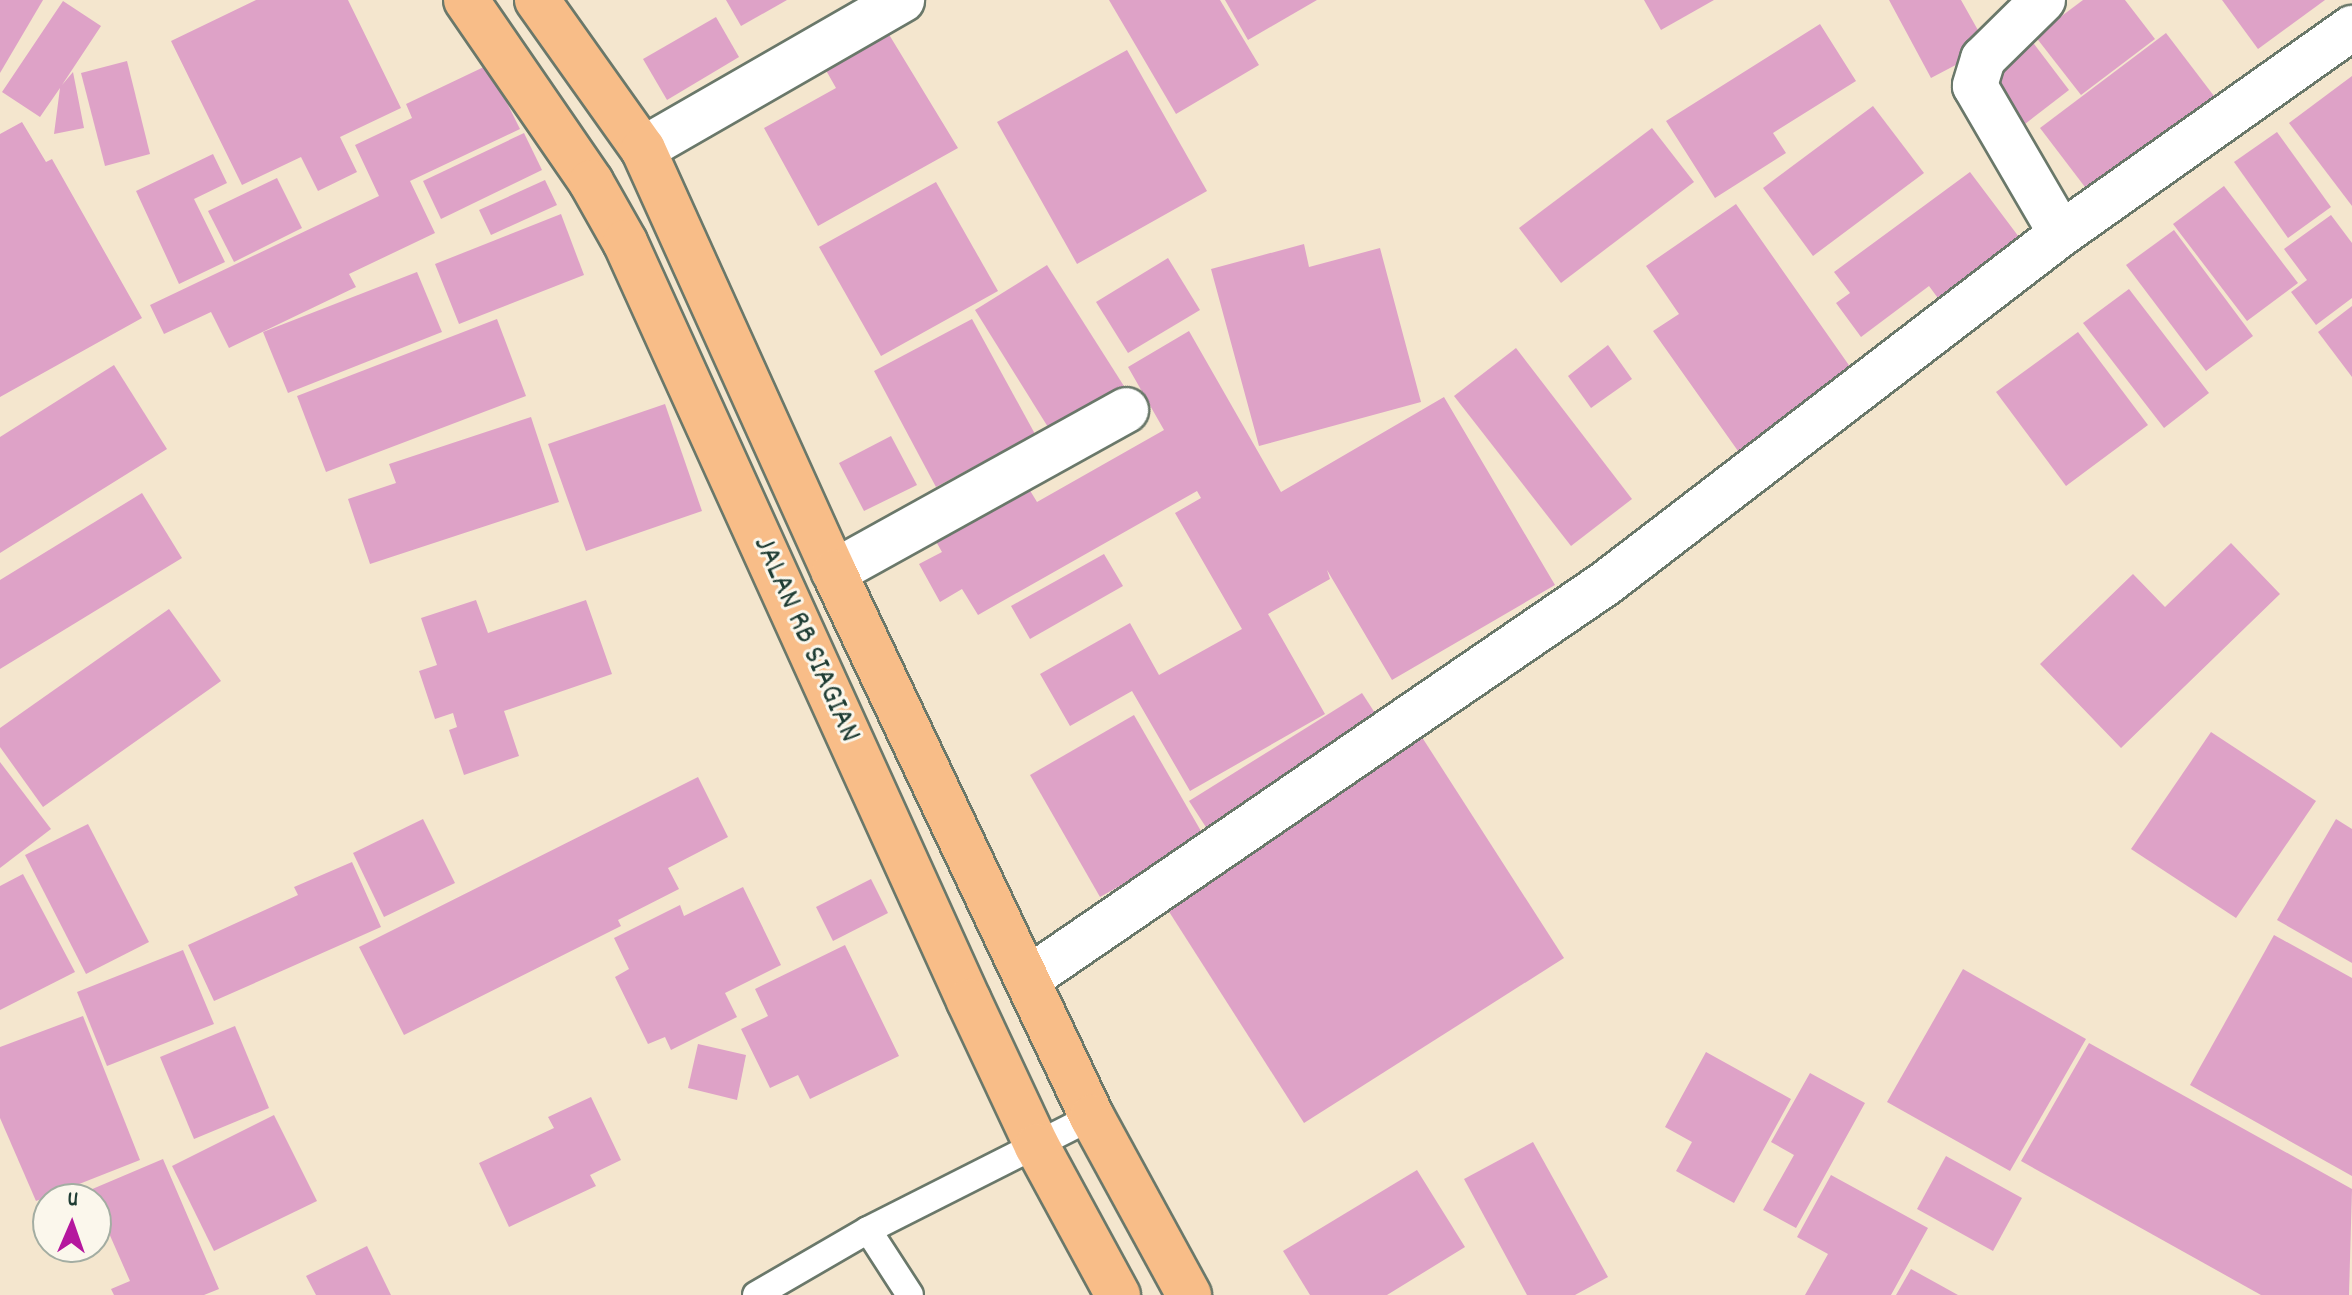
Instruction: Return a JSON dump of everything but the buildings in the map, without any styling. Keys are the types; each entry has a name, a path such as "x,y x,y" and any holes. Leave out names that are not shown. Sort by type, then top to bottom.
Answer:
{"highway":[{"name":"JALAN RB SIAGIAN","path":"466,0 591,182 625,242 1037,1146 1118,1295"},
{"name":"JALAN RB SIAGIAN","path":"537,0 643,149 834,572 1029,978 1092,1117 1189,1295"}],"street":[{"path":"643,149 902,0"},
{"path":"2043,0 1983,59 1975,86 2061,234"},
{"path":"1029,978 1606,583 2061,234 2352,28"},
{"path":"834,572 1126,410"}],"lane":[{"path":"756,1295 868,1230 1092,1117"},
{"path":"868,1230 910,1295"}]}
